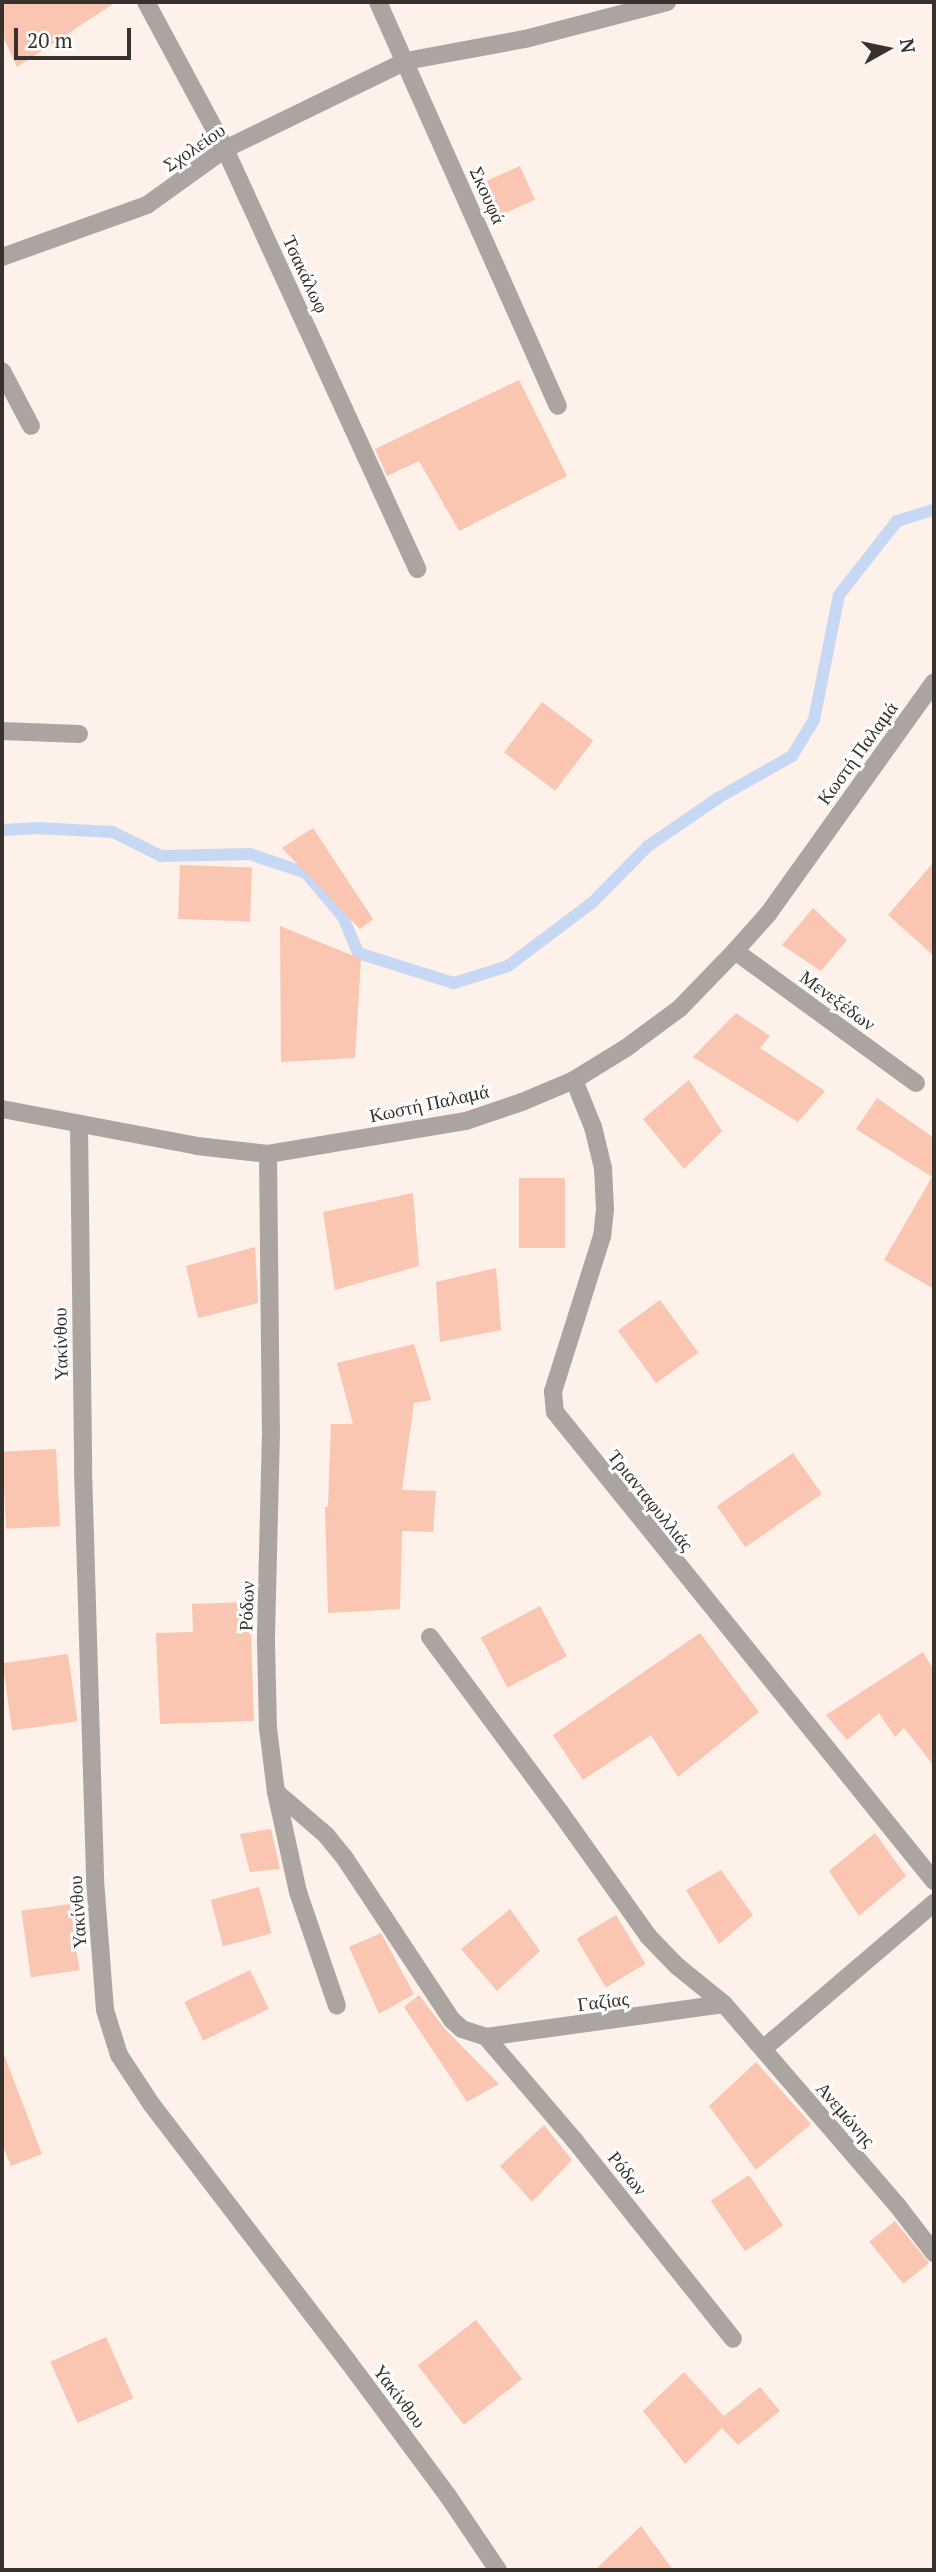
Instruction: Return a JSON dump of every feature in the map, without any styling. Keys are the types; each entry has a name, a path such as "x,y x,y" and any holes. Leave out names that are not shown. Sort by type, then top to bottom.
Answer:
{"street":[{"name":"Τσακάλωφ","path":"146,2 225,149 417,569"},
{"name":"Σκουφά","path":"378,2 558,406"},
{"name":"Σχολείου","path":"2,257 147,205 225,149 406,61 525,39 667,2"},
{"path":"2,371 31,426"},
{"name":"Κωστή Παλαμά","path":"2,1110 197,1146 268,1154 466,1121 522,1102 574,1080 626,1048 680,1008 735,951 768,914 931,695"},
{"path":"2,732 79,734"},
{"name":"Μενεξέδων","path":"735,951 916,1083"},
{"name":"Τριανταφυλλιάς","path":"574,1080 593,1127 603,1168 605,1209 602,1236 553,1391 555,1412 934,1881"},
{"name":"Υακίνθου","path":"79,1125 83,1483 96,1880 105,2010 119,2055 152,2105 347,2360 448,2496 498,2570"},
{"name":"Ρόδων","path":"268,1154 271,1431 266,1642 268,1728 276,1792 298,1892 337,2006"},
{"name":"Ανεμώνης","path":"430,1637 648,1936 677,1966 724,2004 934,2253"},
{"path":"276,1792 326,1835 346,1860 456,2025 486,2037"},
{"path":"763,2049 934,1903"},
{"name":"Γαζίας","path":"486,2037 724,2004"},
{"name":"Ρόδων","path":"486,2037 575,2141 733,2339"}],"building":[{"path":"2,2 116,2 17,67 2,34"},
{"path":"520,166 535,200 494,218 479,184"},
{"path":"519,380 567,476 459,531 419,461 387,476 375,449"},
{"path":"542,702 593,741 555,791 504,752"},
{"path":"313,828 373,919 360,929 282,848"},
{"path":"934,862 934,956 888,915"},
{"path":"180,865 252,868 250,921 178,919"},
{"path":"813,908 847,940 821,971 782,945"},
{"path":"280,926 361,959 355,1058 281,1062"},
{"path":"736,1013 770,1036 760,1048 825,1091 798,1122 693,1057"},
{"path":"689,1080 722,1131 684,1169 643,1119"},
{"path":"877,1098 934,1138 934,1289 884,1260 932,1177 856,1129"},
{"path":"519,1178 565,1178 565,1248 519,1248"},
{"path":"413,1193 419,1266 335,1290 323,1212"},
{"path":"255,1247 258,1303 198,1318 186,1266"},
{"path":"496,1268 501,1330 440,1342 436,1282"},
{"path":"660,1300 698,1353 656,1383 618,1331"},
{"path":"414,1344 431,1400 414,1403 402,1490 436,1491 433,1532 402,1531 400,1609 328,1613 325,1507 328,1507 331,1424 353,1424 337,1363"},
{"path":"56,1449 60,1526 6,1529 2,1452"},
{"path":"793,1453 822,1494 745,1547 717,1506"},
{"path":"250,1602 254,1721 160,1724 156,1633 193,1632 192,1604"},
{"path":"540,1606 567,1656 508,1688 481,1637"},
{"path":"700,1633 759,1712 678,1777 651,1735 583,1780 553,1735"},
{"path":"923,1652 934,1671 934,1766 904,1728 895,1737 879,1713 847,1740 826,1715"},
{"path":"68,1654 77,1721 12,1731 3,1663"},
{"path":"271,1829 280,1869 250,1872 240,1834"},
{"path":"875,1833 906,1876 859,1916 829,1871"},
{"path":"721,1870 753,1915 719,1944 686,1890"},
{"path":"259,1887 271,1933 223,1946 211,1900"},
{"path":"70,1904 79,1970 31,1977 21,1911"},
{"path":"510,1909 540,1951 497,1991 461,1949"},
{"path":"616,1915 645,1964 606,1988 577,1939"},
{"path":"381,1933 414,1994 379,2014 349,1947"},
{"path":"250,1970 269,2009 203,2041 184,2002"},
{"path":"419,1995 444,2028 499,2084 467,2102 404,2007"},
{"path":"2,2055 42,2154 11,2166 2,2144"},
{"path":"756,2062 811,2124 756,2170 709,2106"},
{"path":"544,2125 572,2160 532,2202 500,2166"},
{"path":"749,2175 783,2226 745,2251 711,2201"},
{"path":"895,2221 929,2263 903,2284 869,2242"},
{"path":"476,2320 522,2379 464,2425 418,2366"},
{"path":"106,2337 133,2398 78,2423 50,2362"},
{"path":"684,2372 724,2416 760,2387 780,2411 738,2445 722,2428 685,2464 643,2411"},
{"path":"641,2526 673,2570 595,2570"}],"waterway":[{"path":"2,830 36,828 113,832 161,856 250,854 306,873 343,917 358,953 454,983 508,966 593,902 648,846 718,798 792,756 814,720 839,595 897,521 934,510"}]}
